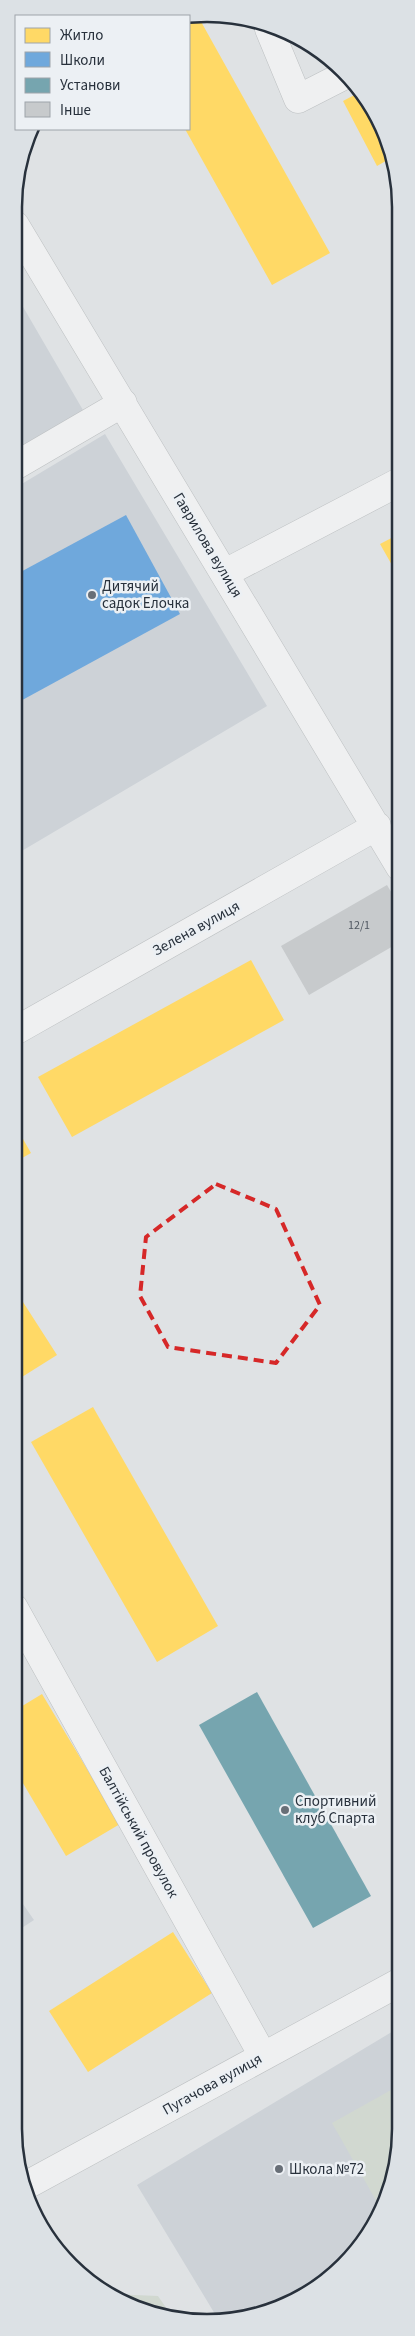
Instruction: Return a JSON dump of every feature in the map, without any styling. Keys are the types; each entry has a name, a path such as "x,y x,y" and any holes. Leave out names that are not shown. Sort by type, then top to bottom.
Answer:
{"street":[{"path":"272,34 298,99 339,78"},
{"name":"Гаврилова вулиця","path":"22,237 377,826 392,847"},
{"path":"22,462 123,404"},
{"path":"225,573 392,486"},
{"name":"Зелена вулиця","path":"22,1026 377,826"},
{"name":"Балтійський провулок","path":"22,1622 263,2056"},
{"name":"Пугачова вулиця","path":"31,2183 392,1986"}],"highlighted area":[{"path":"216,1184 276,1209 320,1305 276,1363 168,1347 140,1296 146,1237"}],"shaded area":[{"path":"22,305 87,417 22,454"},
{"path":"105,434 267,706 22,851 22,484"},
{"path":"22,1903 34,1920 22,1928"},
{"name":"Школа №72","path":"392,2032 392,2141 389,2165 383,2188 368,2221 347,2250 329,2268 300,2289 267,2304 244,2310 215,2313 137,2185"},
{"path":"392,2089 391,2153 383,2188 377,2202 332,2123"},
{"path":"128,2295 158,2296 167,2309 148,2304"}],"building: Житло":[{"path":"202,22 330,253 272,285 186,130 190,130 190,23"},
{"path":"354,95 368,115 383,148 386,161 377,166 343,101"},
{"path":"392,538 392,565 380,544"},
{"path":"251,960 284,1020 72,1137 38,1077"},
{"path":"22,1137 31,1153 22,1158"},
{"path":"22,1300 57,1355 22,1377"},
{"path":"93,1407 218,1626 157,1662 31,1442"},
{"path":"42,1694 120,1824 66,1856 22,1782 22,1706"},
{"path":"173,1932 212,1993 88,2072 49,2011"}],"building: Школи":[{"name":"Дитячий садок Елочка","path":"126,515 180,614 22,700 22,571"}],"building: Установи":[{"name":"Спортивний клуб Спарта","path":"257,1692 371,1896 313,1928 199,1725"}],"building: Інше":[{"path":"387,885 392,893 392,947 309,995 281,946"}],"place":[{"name":"Дитячий садок Елочка","path":"92,595"},
{"name":"Спортивний клуб Спарта","path":"285,1810"},
{"name":"Школа №72","path":"279,2169"}]}
